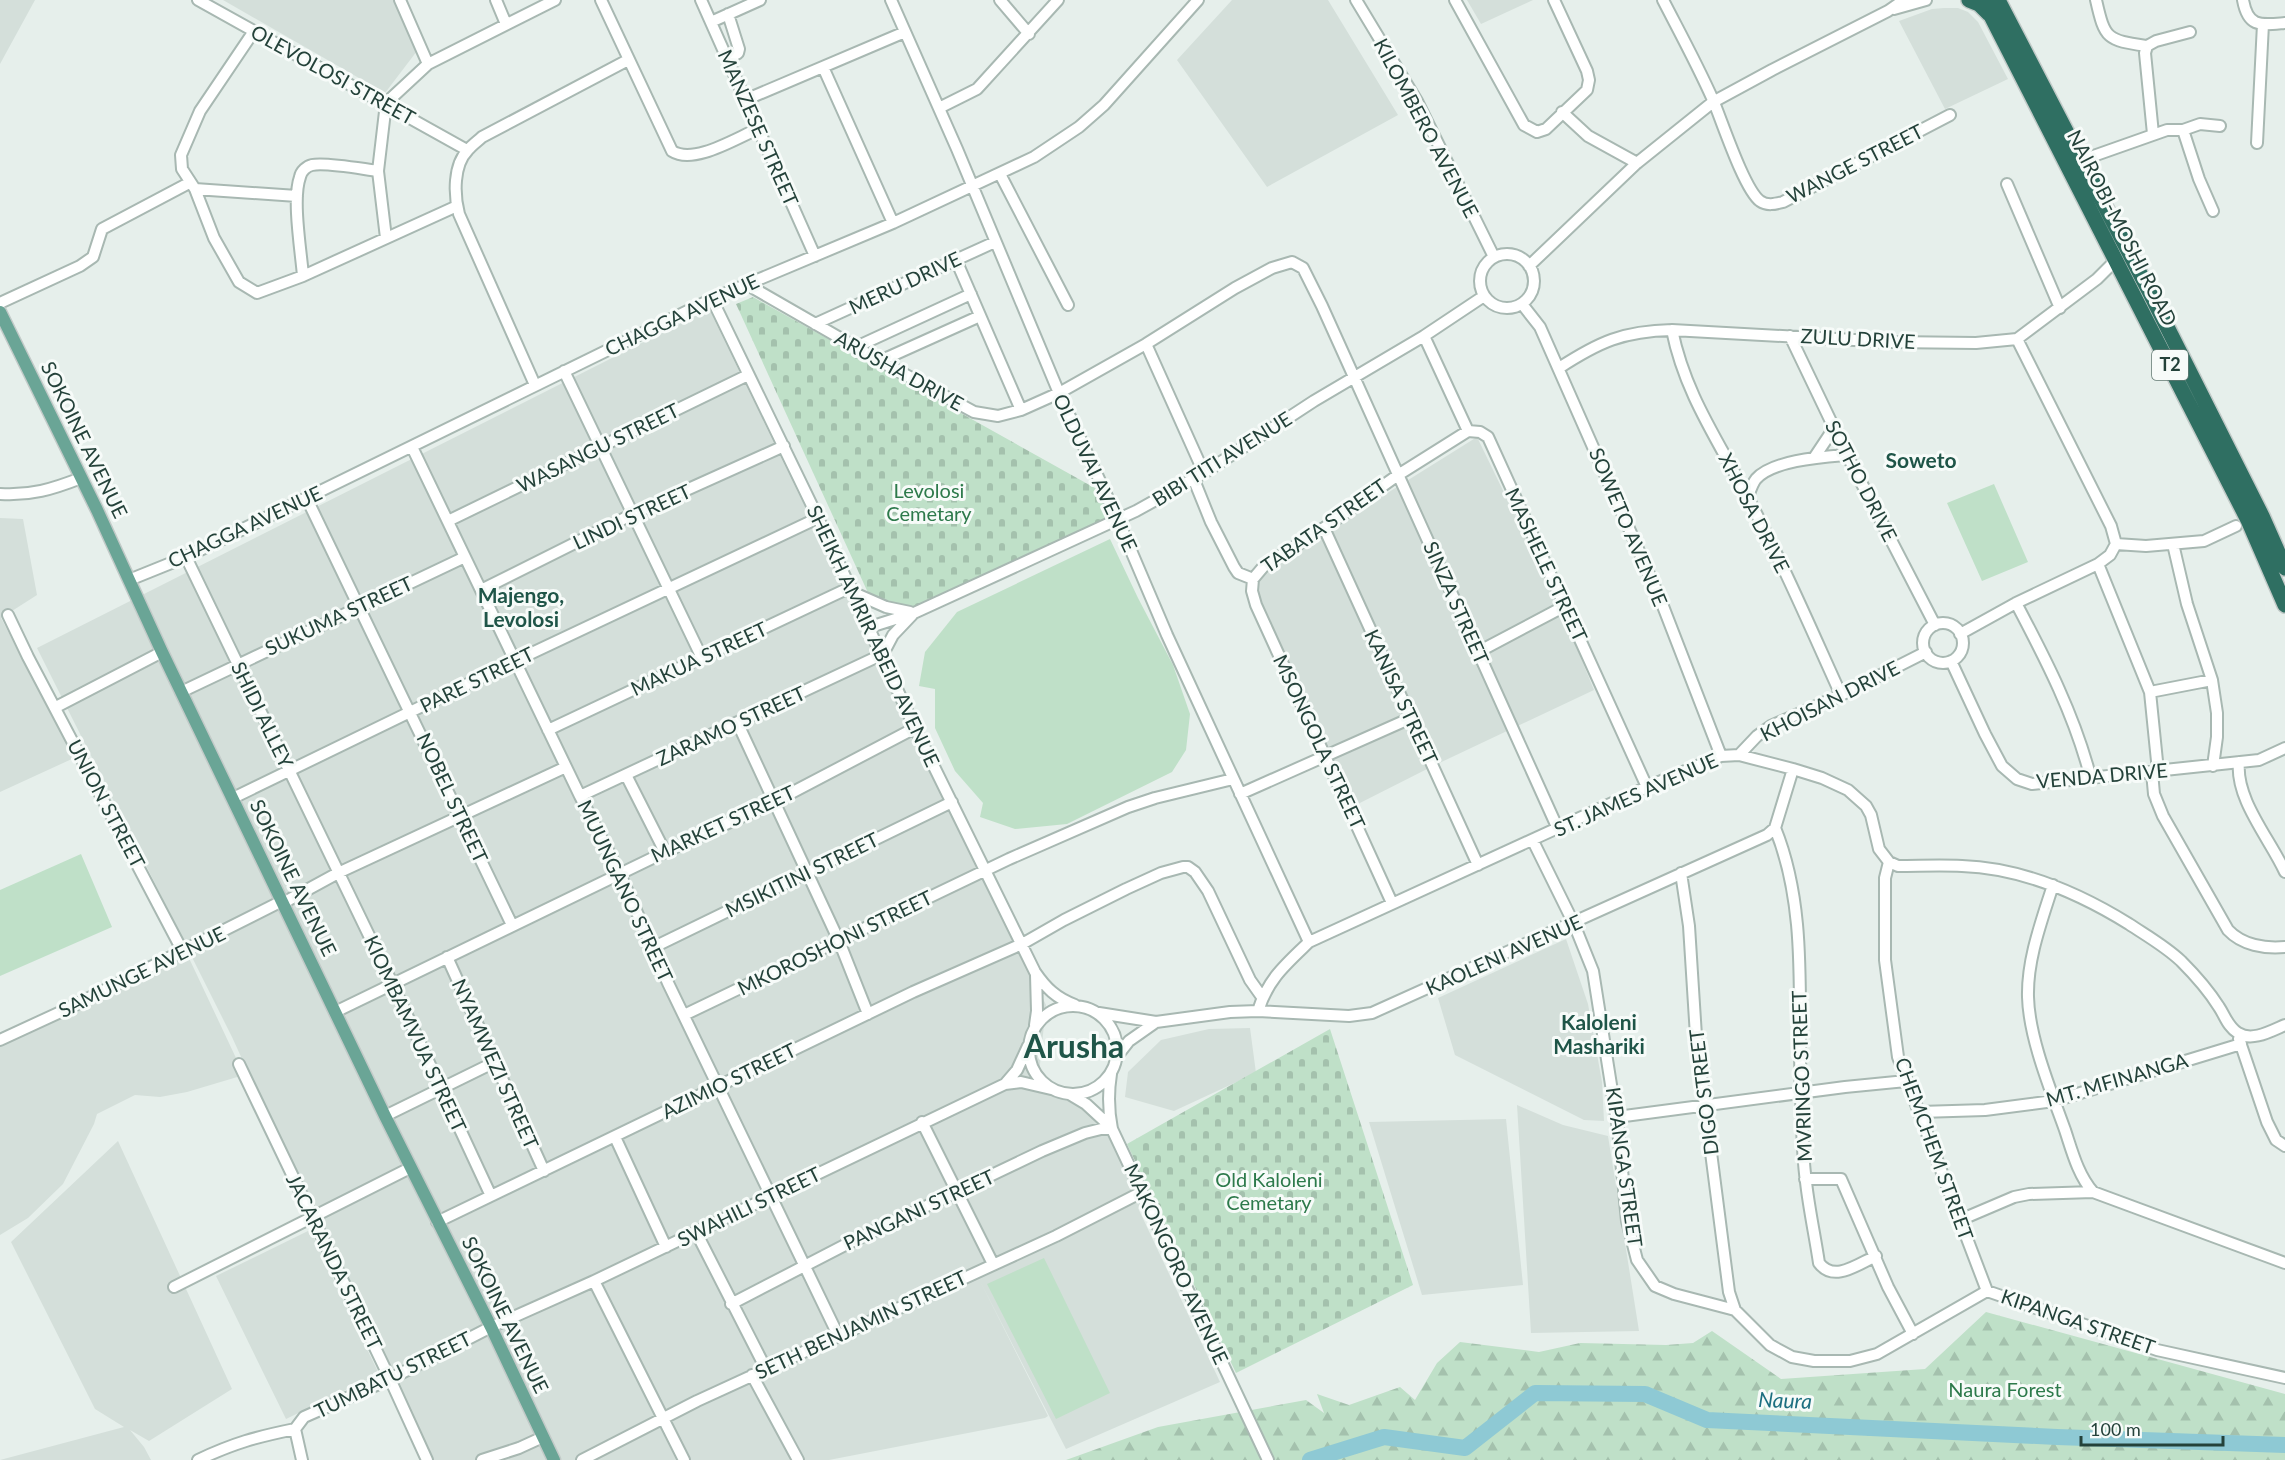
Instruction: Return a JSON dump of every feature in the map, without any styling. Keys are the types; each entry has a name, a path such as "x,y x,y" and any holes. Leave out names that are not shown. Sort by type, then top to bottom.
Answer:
{"highway":[{"path":"1970,0 1979,4 1991,16"},
{"name":"NAIROBI-MOSHI ROAD","path":"1983,0 2248,520 2285,605"},
{"name":"NAIROBI-MOSHI ROAD","path":"1999,1 2262,516 2285,568"}],"main road":[{"name":"SOKOINE AVENUE","path":"0,312 385,1116 491,1327 554,1460"}],"street":[{"name":"OLEVOLOSI STREET","path":"198,0 467,150"},
{"path":"400,0 428,64"},
{"path":"496,0 506,24"},
{"path":"386,238 378,171 386,103 428,64 555,0"},
{"path":"602,0 668,145 678,155 692,156 758,129"},
{"name":"MANZESE STREET","path":"701,0 815,256"},
{"path":"711,22 760,0"},
{"name":"OLDUVAI AVENUE","path":"891,0 1059,393 1118,520 1167,635 1309,942"},
{"path":"1000,0 1029,34"},
{"path":"939,108 977,89 1058,0"},
{"name":"CHAGGA AVENUE","path":"129,580 186,557 307,499 711,299 892,223 1034,157 1079,127 1104,105 1197,0"},
{"name":"KILOMBERO AVENUE","path":"1356,0 1417,101 1494,257"},
{"path":"1455,0 1524,125 1537,132 1546,129 1587,90 1589,80 1554,0"},
{"name":"WANGE STREET","path":"1663,0 1713,102 1736,159 1755,195 1767,204 1783,202 1950,115"},
{"path":"2096,0 2103,29 2110,38 2119,42 2147,46 2156,41 2190,32"},
{"path":"2243,0 2248,18 2252,22 2285,23"},
{"path":"1529,266 1637,163 1713,102 1888,11 1916,1"},
{"path":"727,58 738,53 739,49 728,14"},
{"path":"2257,143 2263,24"},
{"path":"254,31 200,111 181,155 182,169 192,186 214,238 239,282 256,293 303,276 457,206"},
{"path":"745,100 905,32"},
{"path":"2147,46 2146,65 2153,134"},
{"path":"535,385 465,232 457,206 458,172 462,158 467,150 495,130 628,60"},
{"path":"823,67 892,223"},
{"path":"1562,112 1588,136 1637,163"},
{"path":"2082,160 2167,130 2182,130 2200,124 2220,126"},
{"path":"2182,130 2199,180 2213,211"},
{"path":"303,276 297,196 300,177 307,167 312,165 378,171"},
{"path":"1000,174 1068,305"},
{"path":"2007,184 2060,308"},
{"path":"0,303 80,266 93,256 102,229 192,186 297,196"},
{"name":"MERU DRIVE","path":"815,324 995,242"},
{"path":"1509,254 1517,256 1529,266 1534,286 1530,296 1522,304 1516,307 1501,308 1484,296 1480,287 1482,270 1494,257 1509,254"},
{"path":"956,260 1021,410"},
{"path":"1960,634 2016,603 2098,564 2110,555 2116,544 2111,526 2017,339 2097,279 2115,261"},
{"name":"SINZA STREET","path":"1146,344 1235,288 1272,268 1292,262 1303,268 1558,829"},
{"name":"ARUSHA DRIVE","path":"746,284 974,412 998,416 1021,410 1059,393 1146,344"},
{"path":"856,347 971,294"},
{"name":"BIBI TITI AVENUE","path":"914,613 1118,520 1194,480 1484,296"},
{"name":"SHEIKH AMRIR ABEID AVENUE","path":"711,299 883,654 915,728 1035,972"},
{"name":"SOWETO AVENUE","path":"1522,304 1540,327 1559,368 1661,601 1721,756"},
{"path":"880,361 980,316"},
{"name":"ZULU DRIVE","path":"1559,368 1607,341 1644,331 1672,330 1922,342 1976,343 2017,339"},
{"name":"XHOSA DRIVE","path":"1672,330 1676,352 1696,405 1748,497 1841,695"},
{"path":"1398,475 1468,431 1424,336"},
{"name":"SOTHO DRIVE","path":"1790,336 1847,455 1935,625"},
{"path":"1146,344 1204,473"},
{"path":"564,371 702,658"},
{"name":"WASANGU STREET","path":"448,521 748,375"},
{"path":"1814,458 1834,428"},
{"name":"MASHELE STREET","path":"1468,431 1480,432 1488,437 1647,788"},
{"name":"LINDI STREET","path":"481,590 633,514 784,446"},
{"name":"MUUNGANO STREET","path":"412,447 580,796 620,874 652,948 838,1335"},
{"path":"1748,497 1755,481 1764,473 1806,458 1847,455"},
{"name":"TABATA STREET","path":"1253,579 1264,566 1324,528 1398,475"},
{"path":"0,494 39,493 81,478"},
{"path":"1194,480 1211,522 1234,567 1238,573 1253,579"},
{"name":"NOBEL STREET","path":"307,499 512,925"},
{"name":"PARE STREET","path":"233,798 669,587 818,518"},
{"path":"2116,544 2146,546 2204,541 2236,526"},
{"name":"KANISA STREET","path":"1324,528 1478,865"},
{"path":"2173,543 2187,604 2212,680 2217,729 2213,765"},
{"name":"SHIDI ALLEY","path":"186,557 338,873"},
{"name":"SUKUMA STREET","path":"182,692 465,557"},
{"path":"2098,564 2150,692 2155,772 2154,794 2163,816 2228,930 2235,937 2245,941 2268,947 2285,947"},
{"name":"MSONGOLA STREET","path":"1253,579 1252,591 1256,605 1392,903"},
{"path":"852,590 886,607 914,613"},
{"name":"MAKUA STREET","path":"548,730 852,590"},
{"path":"2016,603 2072,717 2082,742 2091,779"},
{"path":"1478,652 1566,606"},
{"path":"870,627 914,613"},
{"path":"883,654 893,635 914,613"},
{"name":"UNION STREET","path":"8,615 183,952"},
{"path":"1948,624 1960,634 1962,650 1951,661 1941,663 1935,661 1926,652 1924,640 1929,629 1935,625 1948,624"},
{"path":"56,707 162,652"},
{"name":"KHOISAN DRIVE","path":"1739,755 1757,736 1771,726 1841,695 1926,652"},
{"name":"ZARAMO STREET","path":"580,796 738,724 883,654"},
{"name":"VENDA DRIVE","path":"1951,661 2002,766 2017,779 2032,784 2259,760 2285,748"},
{"path":"2150,692 2212,680"},
{"path":"1240,794 1411,718"},
{"path":"738,724 839,941 868,1014"},
{"name":"MARKET STREET","path":"335,1012 512,925 774,802 915,728"},
{"name":"ST. JAMES AVENUE","path":"1258,1011 1262,998 1274,977 1309,942 1721,756 1739,755 1793,769 1822,778 1848,790 1860,800 1871,815 1879,849 1889,862"},
{"path":"2239,762 2238,773 2244,796 2285,872"},
{"name":"SAMUNGE AVENUE","path":"0,1040 183,952 338,873 461,818 566,767"},
{"path":"1775,828 1793,769"},
{"path":"626,775 665,852"},
{"name":"MKOROSHONI STREET","path":"684,1014 986,870 1128,807 1233,779"},
{"name":"MSIKITINI STREET","path":"652,948 952,802"},
{"name":"KAOLENI AVENUE","path":"1099,1013 1156,1022 1206,1014 1258,1011 1349,1016 1372,1013 1574,924 1767,835 1775,828"},
{"name":"MVRINGO STREET","path":"1775,828 1786,854 1796,906 1800,962 1801,1093 1806,1179 1819,1263 1830,1272 1846,1271 1876,1256"},
{"name":"KIPANGA STREET","path":"1533,841 1574,924 1593,971 1617,1117 1627,1221 1638,1260 1655,1286 1674,1294 1735,1310 1770,1344 1792,1357 1814,1361 1850,1361 1878,1354 1987,1291 2157,1350 2285,1378"},
{"path":"1889,862 1898,866 1964,866 2017,875 2054,885 2101,907 2163,945 2204,987 2239,1038 2267,1122 2276,1140 2285,1146"},
{"name":"CHEMCHEM STREET","path":"1889,862 1885,878 1886,960 1898,1057 1987,1291"},
{"name":"AZIMIO STREET","path":"437,1222 718,1085 983,960 1022,944 1064,920 1161,873 1188,867 1196,872 1208,891 1250,980 1262,998"},
{"name":"KIOMBAMVUA STREET","path":"338,873 491,1196"},
{"name":"DIGO STREET","path":"1682,873 1689,926 1696,1036 1729,1292 1735,1310"},
{"path":"2054,885 2032,962 2028,996 2031,1022 2054,1101 2080,1173 2090,1189"},
{"name":"NYAMWEZI STREET","path":"447,957 544,1170"},
{"path":"1035,972 1047,988 1062,1001 1099,1013 1111,1027 1117,1041 1118,1055 1111,1074 1104,1083 1094,1090 1070,1095"},
{"path":"1035,972 1037,1011 1029,1053 1032,1067 1040,1080 1051,1089 1070,1095 1086,1104 1112,1129"},
{"path":"1034,1028 1051,1011 1075,1005"},
{"name":"KAOLENI AVENUE","path":"1118,1055 1129,1041 1156,1022"},
{"path":"2239,1038 2260,1035 2285,1025"},
{"name":"MT. MFINANGA","path":"1920,1112 1985,1110 2054,1101 2239,1038"},
{"name":"SWAHILI STREET","path":"1005,1084 1017,1070 1030,1039"},
{"path":"385,1116 495,1062"},
{"name":"JACARANDA STREET","path":"239,1064 427,1460"},
{"name":"MAKONGORO AVENUE","path":"1111,1074 1108,1101 1112,1129 1266,1455"},
{"path":"1617,1117 1906,1081"},
{"name":"SWAHILI STREET","path":"491,1327 666,1247 1005,1084 1021,1082 1051,1089"},
{"path":"922,1122 993,1264"},
{"name":"PANGANI STREET","path":"731,1304 845,1245 1055,1146 1093,1131 1112,1129"},
{"path":"615,1137 666,1247"},
{"path":"174,1287 411,1168"},
{"path":"1806,1179 1841,1179 1888,1287 1914,1334"},
{"path":"1959,1221 2014,1197 2090,1189 2285,1263"},
{"name":"SETH BENJAMIN STREET","path":"582,1460 752,1375 1056,1236 1142,1192"},
{"path":"696,1232 766,1369"},
{"path":"594,1281 684,1460"},
{"name":"TUMBATU STREET","path":"302,1460 295,1429 304,1417 390,1379 491,1327"},
{"path":"752,1375 798,1460"},
{"path":"198,1460 251,1437 295,1429"},
{"path":"482,1460 519,1448 543,1437"}],"shaded area":[{"path":"0,0 35,0 0,64"},
{"path":"223,0 393,0 417,51 385,93"},
{"path":"1232,0 1328,0 1398,115 1267,187 1177,60"},
{"path":"1467,0 1533,0 1481,24"},
{"path":"1958,8 1968,12 1978,22 2008,79 1945,109 1899,21 1932,9"},
{"path":"709,309 1046,1005 1039,1074 1111,1131 1142,1205 1138,1208 1220,1382 1066,1449 980,1281 1048,1416 1045,1418 829,1460 425,1460 232,1037 37,648"},
{"path":"1477,437 1562,612 1594,690 1350,808 1245,582"},
{"path":"0,518 23,519 37,595 1,618 74,758 0,792"},
{"path":"1566,939 1588,1004 1602,1082 1604,1121 1584,1120 1455,1055 1438,998"},
{"path":"188,956 244,1075 187,1092 160,1097 135,1095 97,1114 63,1184 28,1218 0,1235 0,1046"},
{"path":"1250,1028 1256,1073 1174,1111 1125,1097 1128,1072 1161,1040 1209,1029"},
{"path":"1517,1105 1563,1125 1608,1136 1639,1331 1531,1333"},
{"path":"1506,1119 1523,1285 1422,1295 1369,1122"},
{"path":"118,1141 232,1389 149,1441 130,1430 151,1460 0,1460 124,1427 95,1409 11,1242"},
{"path":"310,1230 379,1374 286,1419 216,1276"}],"green space":[{"name":"Levolosi Cemetary","path":"753,297 1111,497 1119,513 915,613 869,595 736,304"},
{"path":"1994,484 2028,562 1982,581 1947,503"},
{"path":"1110,539 1173,665 1190,714 1186,750 1172,772 1067,824 1015,829 980,817 983,803 955,771 935,728 935,689 919,686 925,652 957,612"},
{"path":"81,854 112,927 0,976 0,890"},
{"name":"Old Kaloleni Cemetary","path":"1330,1029 1413,1285 1236,1373 1127,1144"},
{"path":"1044,1258 1110,1393 1056,1419 987,1284"},
{"name":"Naura Forest","path":"1986,1312 2285,1394 2285,1460 1066,1460 1158,1427 1306,1400 1324,1413 1317,1394 1349,1405 1400,1387 1415,1400 1437,1363 1460,1342 1539,1352 1580,1343 1666,1345 1693,1343 1712,1331 1781,1379 1925,1369"}],"waterway":[{"name":"Naura","path":"1310,1460 1384,1437 1465,1448 1535,1393 1645,1394 1707,1420 2057,1437 2285,1445"}],"district":[{"name":"Soweto","path":"1921,461"},
{"name":"Majengo, Levolosi","path":"521,608"},
{"name":"Kaloleni Mashariki","path":"1599,1035"},
{"name":"Arusha","path":"1074,1047"}]}
